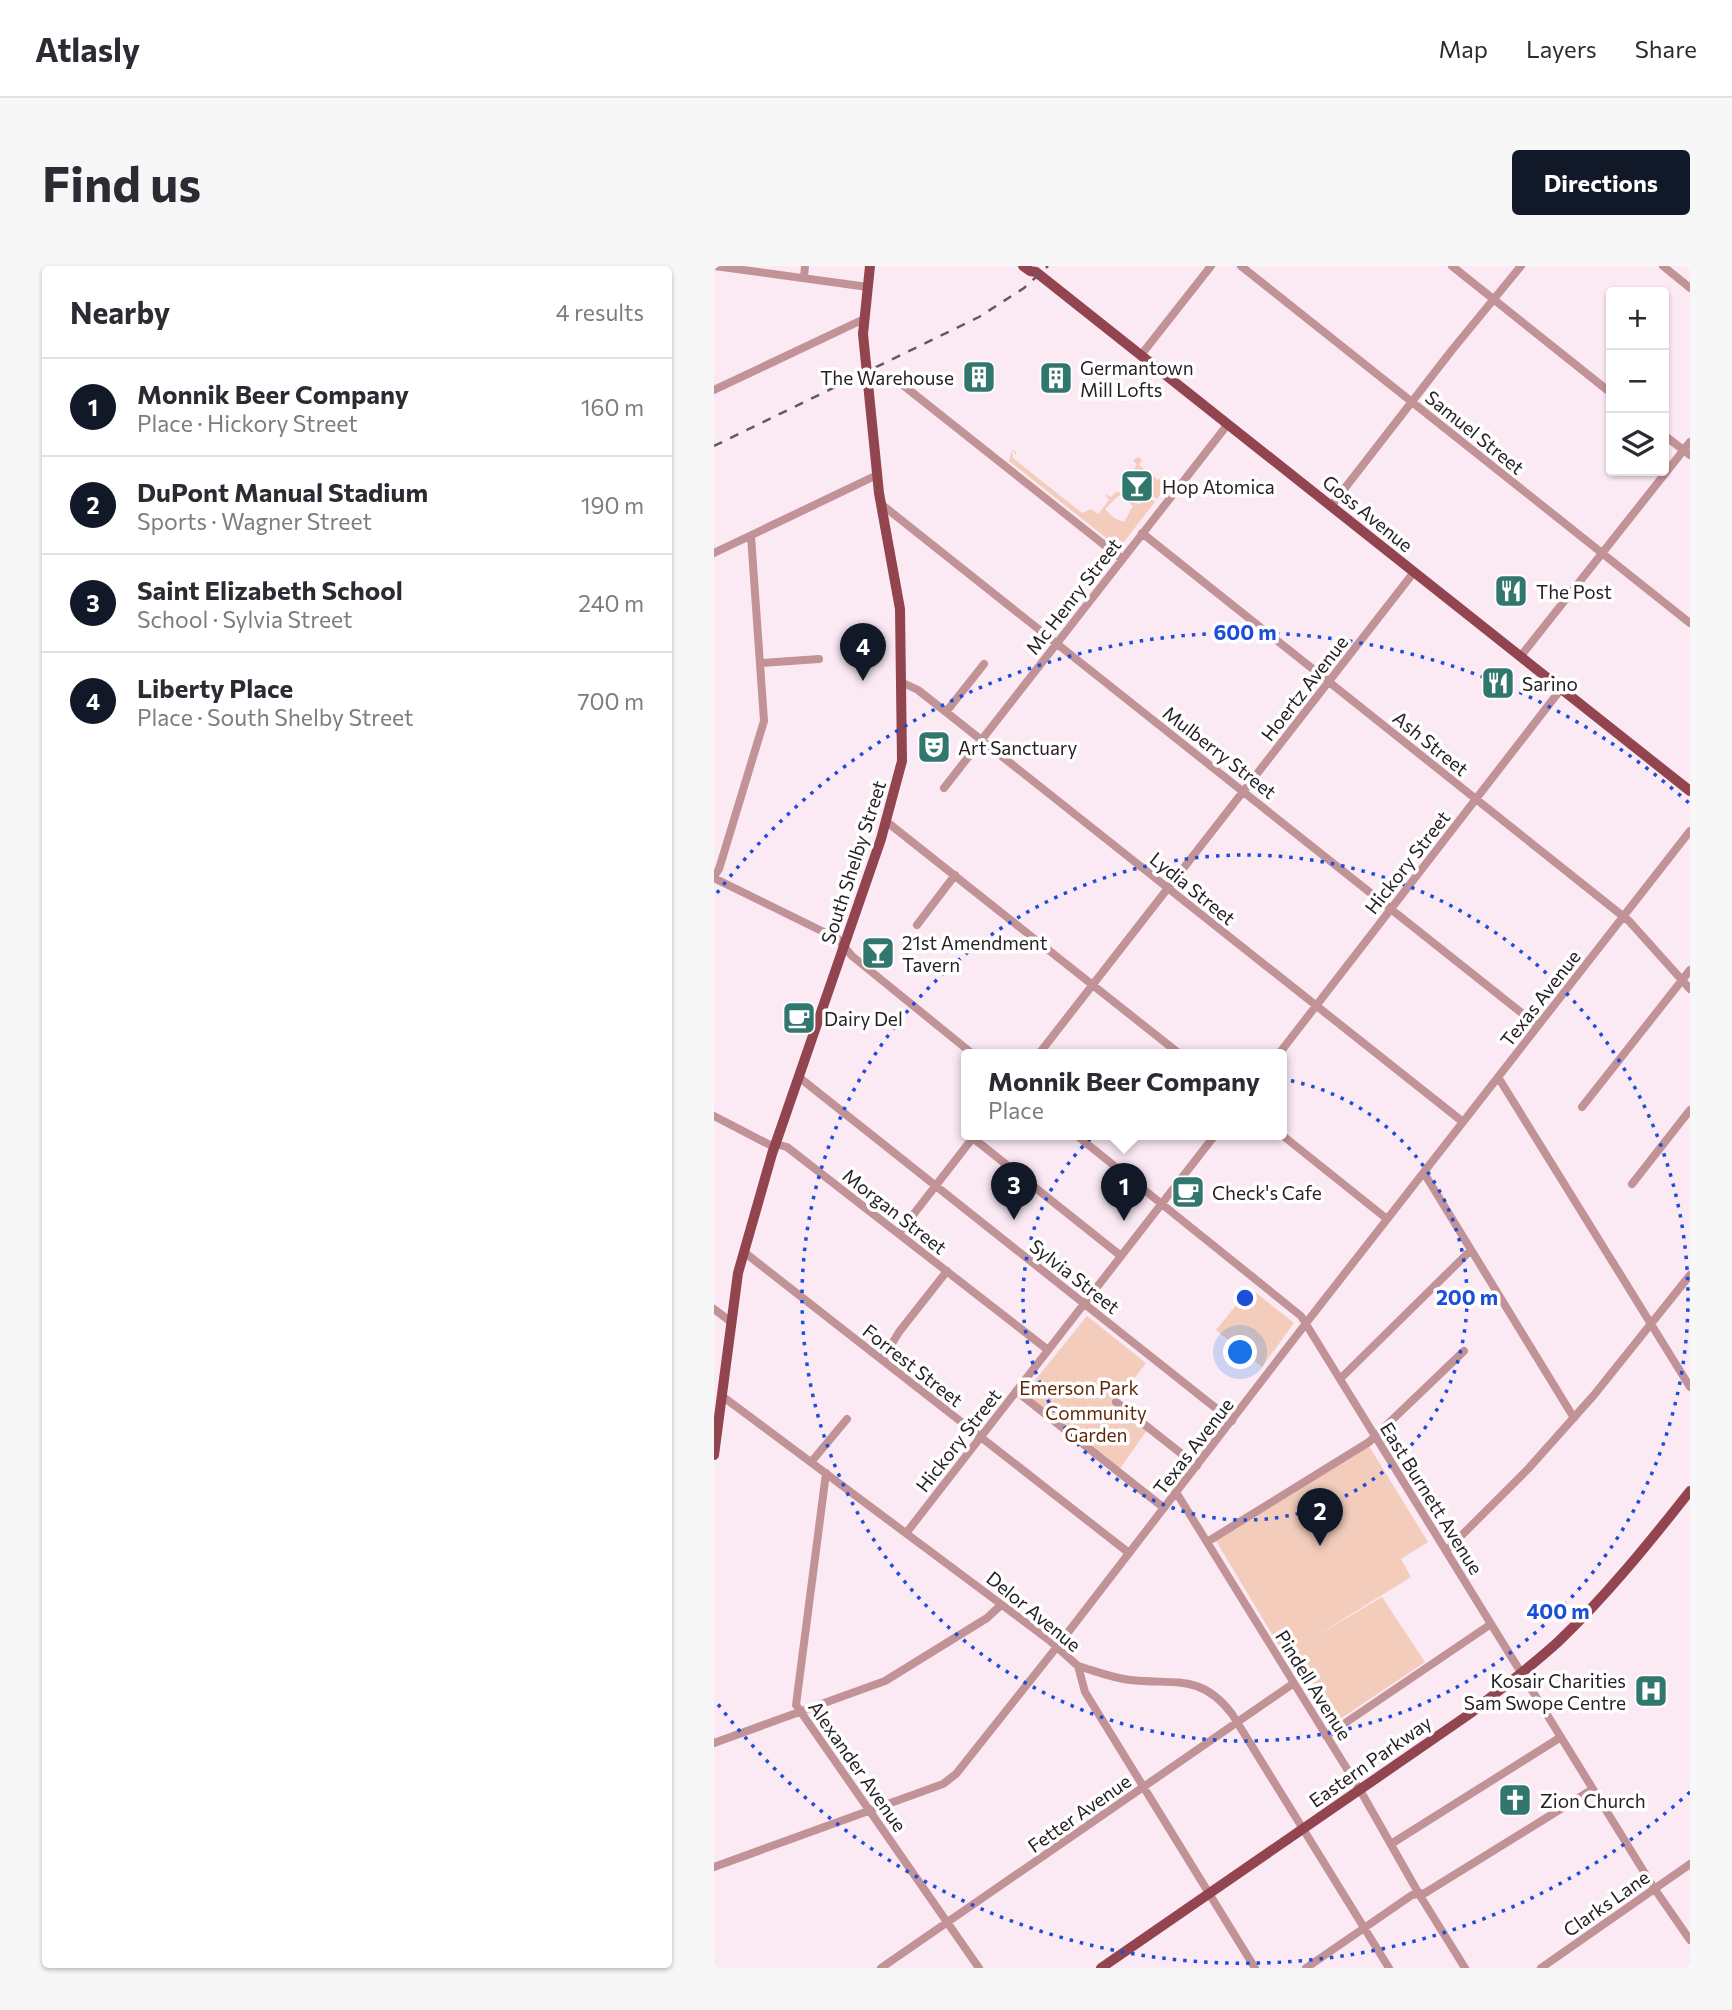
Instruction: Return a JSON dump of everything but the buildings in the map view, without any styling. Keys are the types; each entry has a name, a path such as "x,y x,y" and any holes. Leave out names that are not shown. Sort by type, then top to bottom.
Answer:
{"main road":[{"name":"South Shelby Street","path":"714,1455 716,1422 722,1396 738,1273 776,1144 887,821 902,761 900,601 881,504 863,334 870,266"},
{"name":"Goss Avenue","path":"1023,266 1030,271 1036,269 1140,355 1690,791"},
{"name":"Eastern Parkway","path":"1101,1968 1471,1713 1521,1673 1558,1641 1618,1579 1690,1491"}],"street":[{"path":"714,266 868,288"},
{"path":"804,278 805,266"},
{"path":"1140,355 1211,266"},
{"name":"Samuel Street","path":"1241,266 1690,624"},
{"path":"1452,266 1606,389"},
{"path":"1331,506 1521,266"},
{"path":"1663,266 1690,288"},
{"path":"714,390 864,319"},
{"path":"868,383 887,378 898,382 1122,559"},
{"name":"Mc Henry Street","path":"944,788 1228,424"},
{"path":"1669,439 1687,453"},
{"path":"1520,657 1687,453 1690,442"},
{"path":"714,553 877,475"},
{"name":"Mulberry Street","path":"881,504 1538,1026"},
{"name":"Ash Street","path":"1142,533 1624,917 1690,989"},
{"path":"751,536 764,721 714,878 838,939 860,963 967,1049"},
{"name":"Hoertz Avenue","path":"1043,1049 1414,572"},
{"path":"761,663 819,659"},
{"path":"946,712 984,664"},
{"name":"Lydia Street","path":"901,682 918,690 982,740 1463,1122"},
{"name":"Hickory Street","path":"1283,1049 1562,689"},
{"path":"887,821 1174,1049"},
{"name":"Texas Avenue","path":"714,1867 943,1784 951,1778 1056,1648 1690,831"},
{"path":"916,925 956,875"},
{"path":"1582,1107 1690,970"},
{"path":"1498,1077 1690,1387"},
{"name":"Sylvia Street","path":"800,1078 1232,1421"},
{"path":"1632,1184 1690,1110"},
{"name":"Morgan Street","path":"714,1116 770,1146 776,1144 787,1147 1048,1350"},
{"path":"1287,1139 1387,1219"},
{"path":"899,1233 972,1140"},
{"path":"978,1140 1121,1256"},
{"name":"East Burnett Avenue","path":"1082,1140 1301,1316 1654,1888 1690,1940"},
{"name":"Hickory Street","path":"907,1532 1211,1140"},
{"path":"1424,1172 1574,1418"},
{"path":"1340,1379 1471,1250"},
{"name":"Forrest Street","path":"744,1252 1129,1553"},
{"path":"882,1360 899,1332 947,1271"},
{"path":"1446,1551 1528,1469 1574,1418 1690,1275"},
{"path":"714,1309 732,1322"},
{"path":"1207,1542 1369,1442 1464,1350"},
{"path":"1016,1391 1164,1508"},
{"name":"Delor Avenue","path":"722,1396 907,1532 1049,1640 1078,1666 1085,1692 1255,1968"},
{"path":"1116,1402 1197,1466"},
{"path":"812,1461 847,1419"},
{"name":"Alexander Avenue","path":"826,1473 796,1705 979,1968"},
{"name":"Pindell Avenue","path":"1176,1492 1360,1790 1465,1968"},
{"path":"714,1743 885,1681 987,1618 1001,1605"},
{"path":"1326,1736 1491,1624"},
{"path":"1078,1666 1127,1680 1178,1681 1196,1685 1220,1699 1237,1722 1389,1968"},
{"name":"Fetter Avenue","path":"881,1968 1294,1683"},
{"path":"1391,1844 1561,1737"},
{"path":"1306,1968 1412,1895 1425,1893 1593,1789"},
{"name":"Clarks Lane","path":"1541,1968 1690,1864"}],"green space":[{"path":"1012,450 1017,452 1015,455 1014,451 1012,452 1013,458 1082,513 1091,509 1098,514 1109,500 1105,494 1111,497 1116,492 1122,495 1105,509 1114,518 1124,522 1133,506 1129,503 1131,501 1138,504 1151,499 1155,502 1119,548 1009,461"},
{"path":"1138,457 1142,460 1139,465 1158,480 1162,476 1168,486 1157,499 1149,493 1150,483 1137,473 1131,473 1137,465 1133,460"},
{"path":"1250,1288 1294,1323 1262,1367 1216,1330"},
{"name":"Emerson Park","path":"1087,1316 1146,1363 1113,1406 1147,1430 1119,1470 1023,1395"},
{"path":"1369,1446 1428,1542 1401,1559 1411,1577 1308,1641 1382,1597 1425,1662 1340,1719 1335,1718 1288,1648 1282,1651 1216,1541"}],"railway":[{"path":"714,446 979,317 1024,288 1048,266"}],"place":[{"name":"The Warehouse","path":"979,377"},
{"name":"Germantown Mill Lofts","path":"1056,378"},
{"name":"Hop Atomica","path":"1137,486"},
{"name":"The Post","path":"1511,591"},
{"name":"Liberty Place","path":"863,681"},
{"name":"Sarino","path":"1498,683"},
{"name":"Art Sanctuary","path":"934,747"},
{"name":"21st Amendment Tavern","path":"878,953"},
{"name":"Dairy Del","path":"799,1018"},
{"name":"Check's Cafe","path":"1188,1192"},
{"name":"Saint Elizabeth School","path":"1014,1220"},
{"name":"Monnik Beer Company","path":"1124,1221"},
{"name":"DuPont Manual Stadium","path":"1320,1546"},
{"name":"Kosair Charities Sam Swope Centre","path":"1651,1691"},
{"name":"Zion Church","path":"1515,1800"}],"park label":[{"name":"Community Garden","path":"1096,1423"}]}
